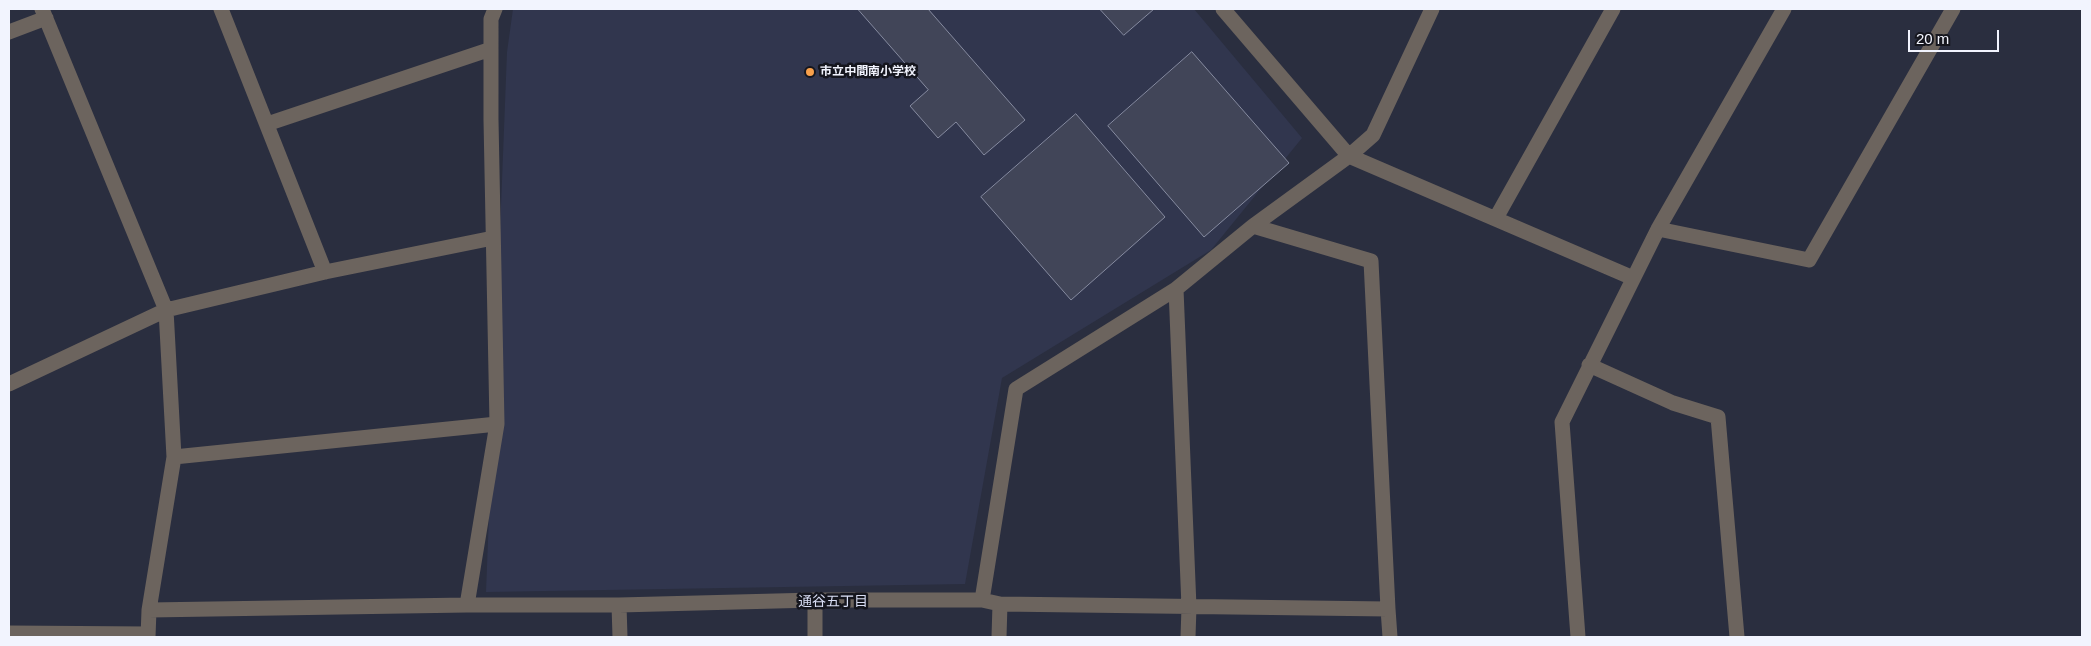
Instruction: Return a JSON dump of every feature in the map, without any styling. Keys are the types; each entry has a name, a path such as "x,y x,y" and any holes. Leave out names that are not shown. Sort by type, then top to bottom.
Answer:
{"street":[{"path":"222,9 324,272"},
{"path":"467,605 497,424 491,50 491,19 495,9"},
{"path":"1223,9 1349,156 1633,278"},
{"path":"982,600 1016,389 1176,289 1253,226 1349,156 1373,135 1432,9"},
{"path":"1496,218 1613,9"},
{"path":"1578,637 1562,422 1589,364 1658,229 1784,9"},
{"path":"1658,229 1809,260 1953,9"},
{"path":"9,32 44,13 166,310 174,457 149,610 148,636 9,633"},
{"path":"267,124 491,50"},
{"path":"1253,226 1371,261 1390,637"},
{"path":"9,382 166,310 324,272 493,238"},
{"path":"1176,289 1189,607 1188,637"},
{"path":"1589,364 1673,403 1718,417 1736,637"},
{"path":"174,457 497,424"},
{"path":"149,610 467,605 619,605 815,600 982,600 1000,604 1388,609"},
{"path":"815,600 815,637"},
{"path":"1000,604 1000,637"},
{"path":"619,605 620,637"}],"shaded area":[{"path":"513,9 1194,9 1302,138 1211,250 1002,378 965,584 486,592 507,52"}],"building":[{"path":"858,9 928,9 1025,120 984,155 956,122 938,138 910,106 928,90"},
{"path":"1100,9 1154,9 1124,35"},
{"path":"1192,52 1289,163 1204,237 1108,126"},
{"path":"1076,114 1165,217 1071,300 981,197"}],"place":[{"name":"市立中間南小学校","path":"810,72"}],"district":[{"name":"通谷五丁目","path":"833,602"}]}
